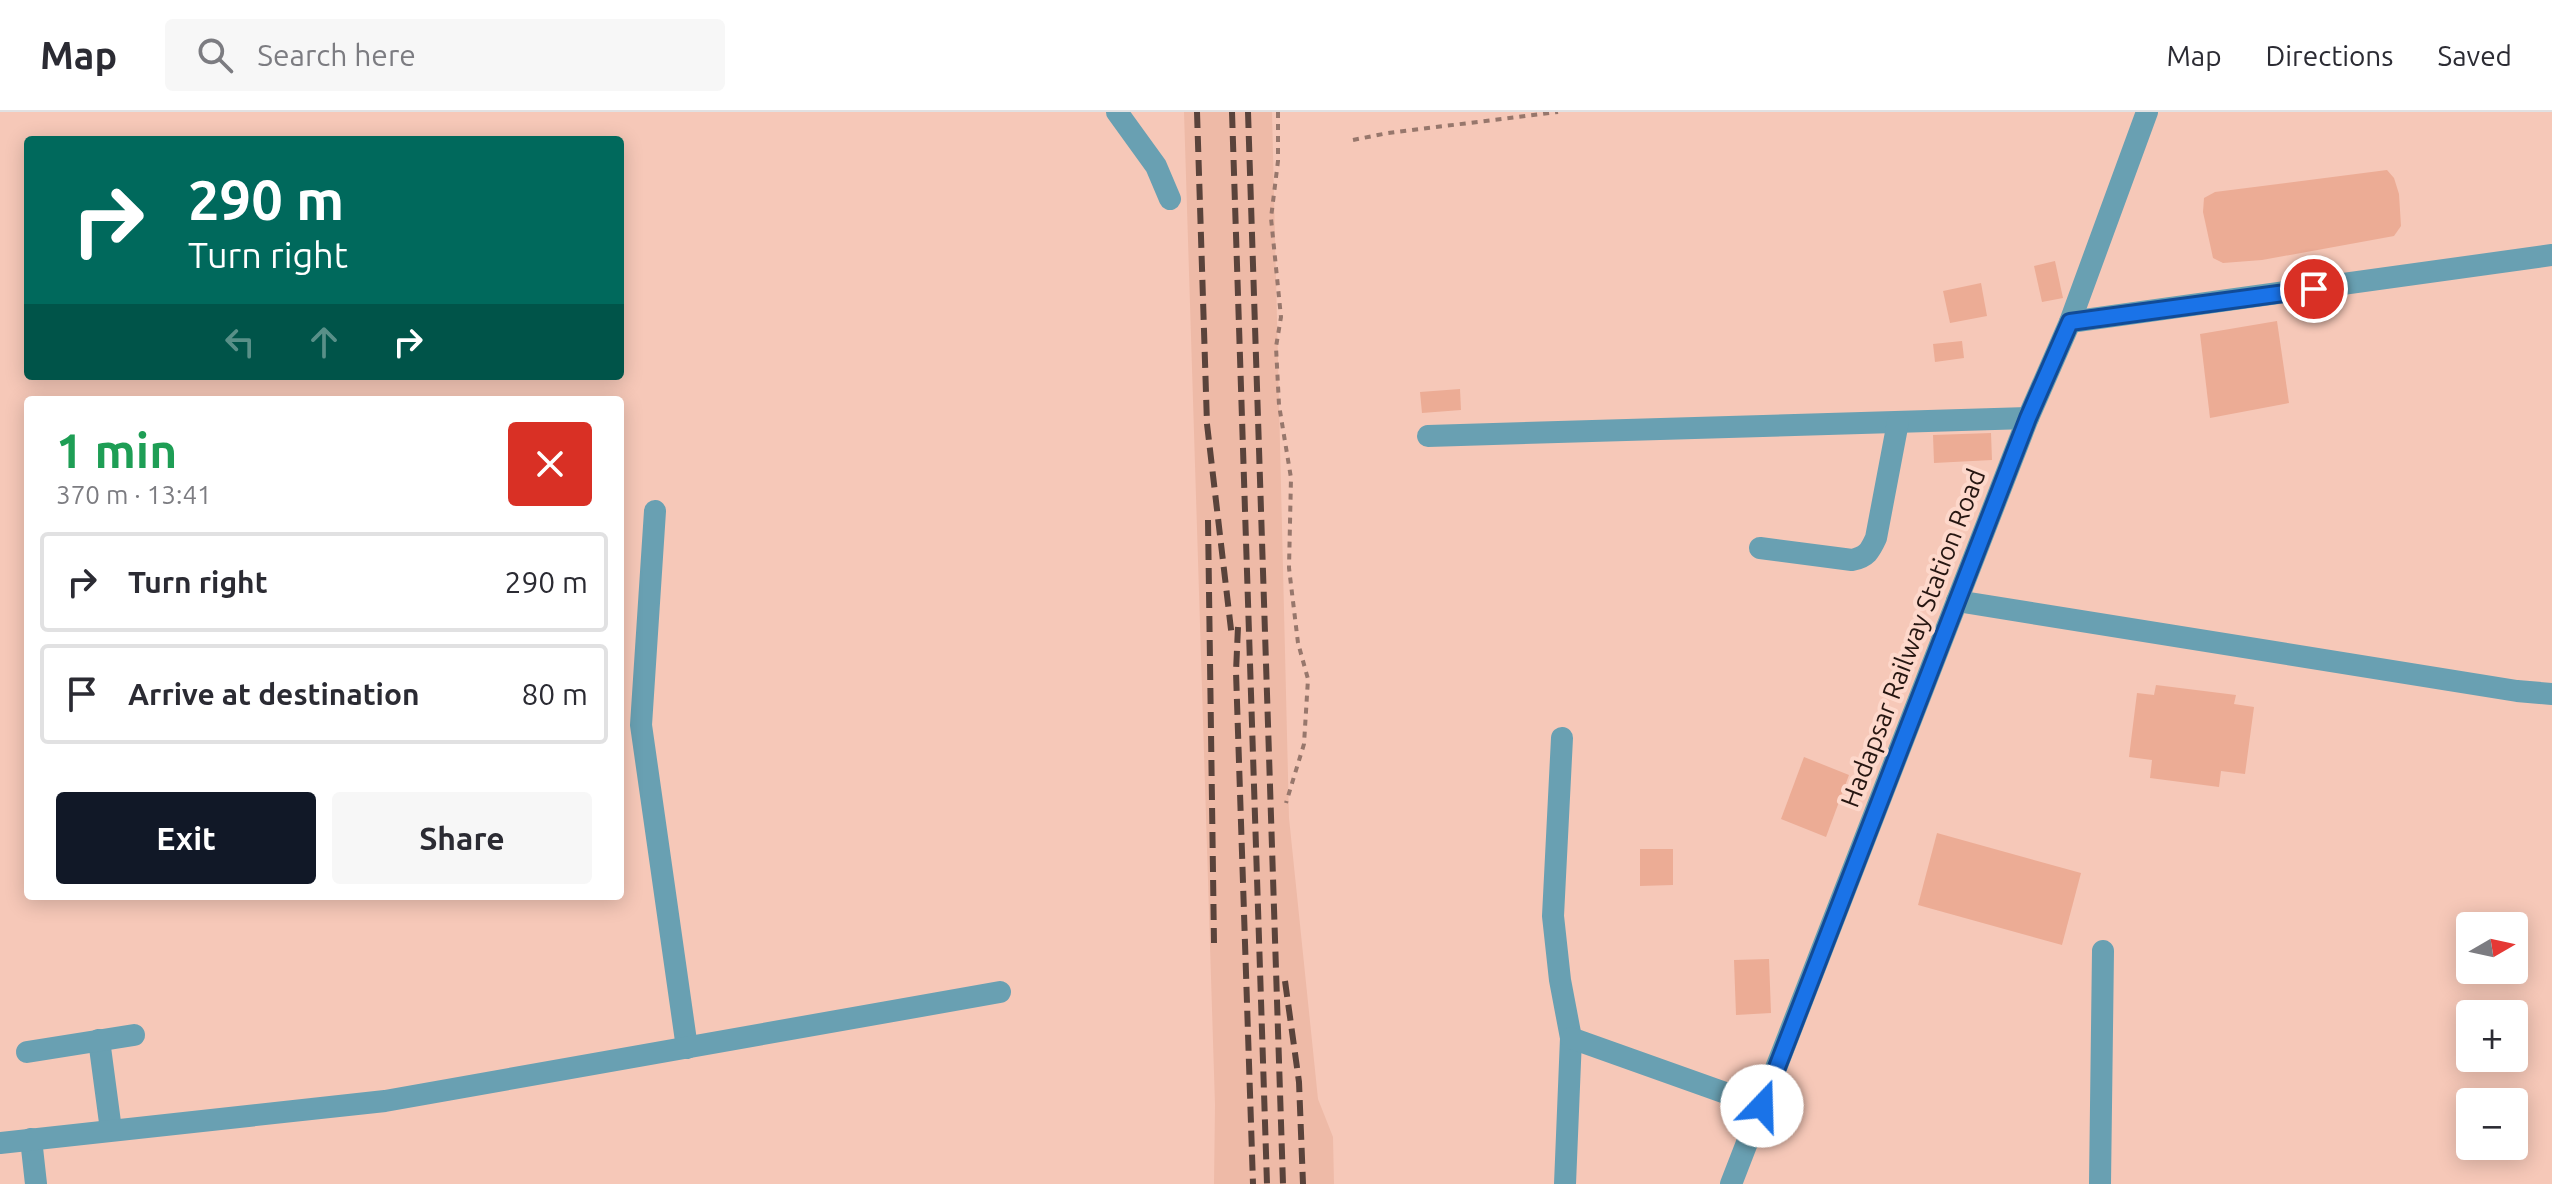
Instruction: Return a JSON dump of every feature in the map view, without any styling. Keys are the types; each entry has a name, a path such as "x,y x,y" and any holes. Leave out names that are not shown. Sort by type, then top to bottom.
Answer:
{"street":[{"path":"1117,112 1156,166 1170,199"},
{"name":"Hadapsar Railway Station Road","path":"1731,1184 2028,418 2070,322 2147,112"},
{"path":"2070,322 2552,255"},
{"path":"1428,436 2028,418"},
{"path":"1760,548 1852,560 1863,558 1870,552 1876,538 1898,422"},
{"path":"655,511 641,725 687,1048"},
{"path":"1957,601 2517,691 2552,694"},
{"path":"1562,738 1553,916 1560,980 1571,1038 1565,1184"},
{"path":"2100,1184 2103,951"},
{"path":"0,1143 385,1101 1000,992"},
{"path":"27,1052 134,1035"},
{"path":"1571,1038 1762,1106"},
{"path":"99,1040 111,1130"},
{"path":"31,1139 36,1184"}],"path":[{"path":"1278,112 1278,161 1271,218 1281,317 1276,347 1279,405 1291,478 1289,568 1298,643 1308,679 1304,744 1286,803"},
{"path":"1353,140 1558,112"}],"shaded area":[{"path":"1184,112 1272,112 1289,818 1318,1099 1333,1137 1334,1184 1214,1184 1215,1105"}],"building":[{"path":"2387,170 2394,178 2399,194 2401,226 2394,236 2262,260 2223,263 2213,258 2203,212 2204,198 2215,192"},
{"path":"2055,261 2063,298 2042,302 2034,266"},
{"path":"1981,283 1987,316 1950,323 1943,291"},
{"path":"2277,321 2289,403 2210,418 2200,334"},
{"path":"1962,341 1964,358 1935,362 1933,344"},
{"path":"1460,389 1461,410 1422,413 1420,392"},
{"path":"1991,433 1992,460 1934,463 1933,435"},
{"path":"2156,685 2236,695 2234,704 2254,707 2245,774 2221,771 2219,787 2150,778 2152,760 2129,757 2137,693 2154,695"},
{"path":"1804,757 1849,775 1826,837 1781,819"},
{"path":"1937,833 2081,873 2062,945 1918,905"},
{"path":"1640,849 1673,849 1673,885 1640,886"},
{"path":"1769,959 1771,1013 1736,1015 1734,960"}],"railway":[{"path":"1197,112 1207,424 1232,638"},
{"path":"1232,112 1267,1184"},
{"path":"1248,112 1283,1184"},
{"path":"1208,520 1214,943"},
{"path":"1238,627 1236,672 1253,1184"},
{"path":"1285,981 1299,1082 1303,1184"}],"route":[{"path":"1762,1106 2028,418 2070,322 2314,289"}]}
